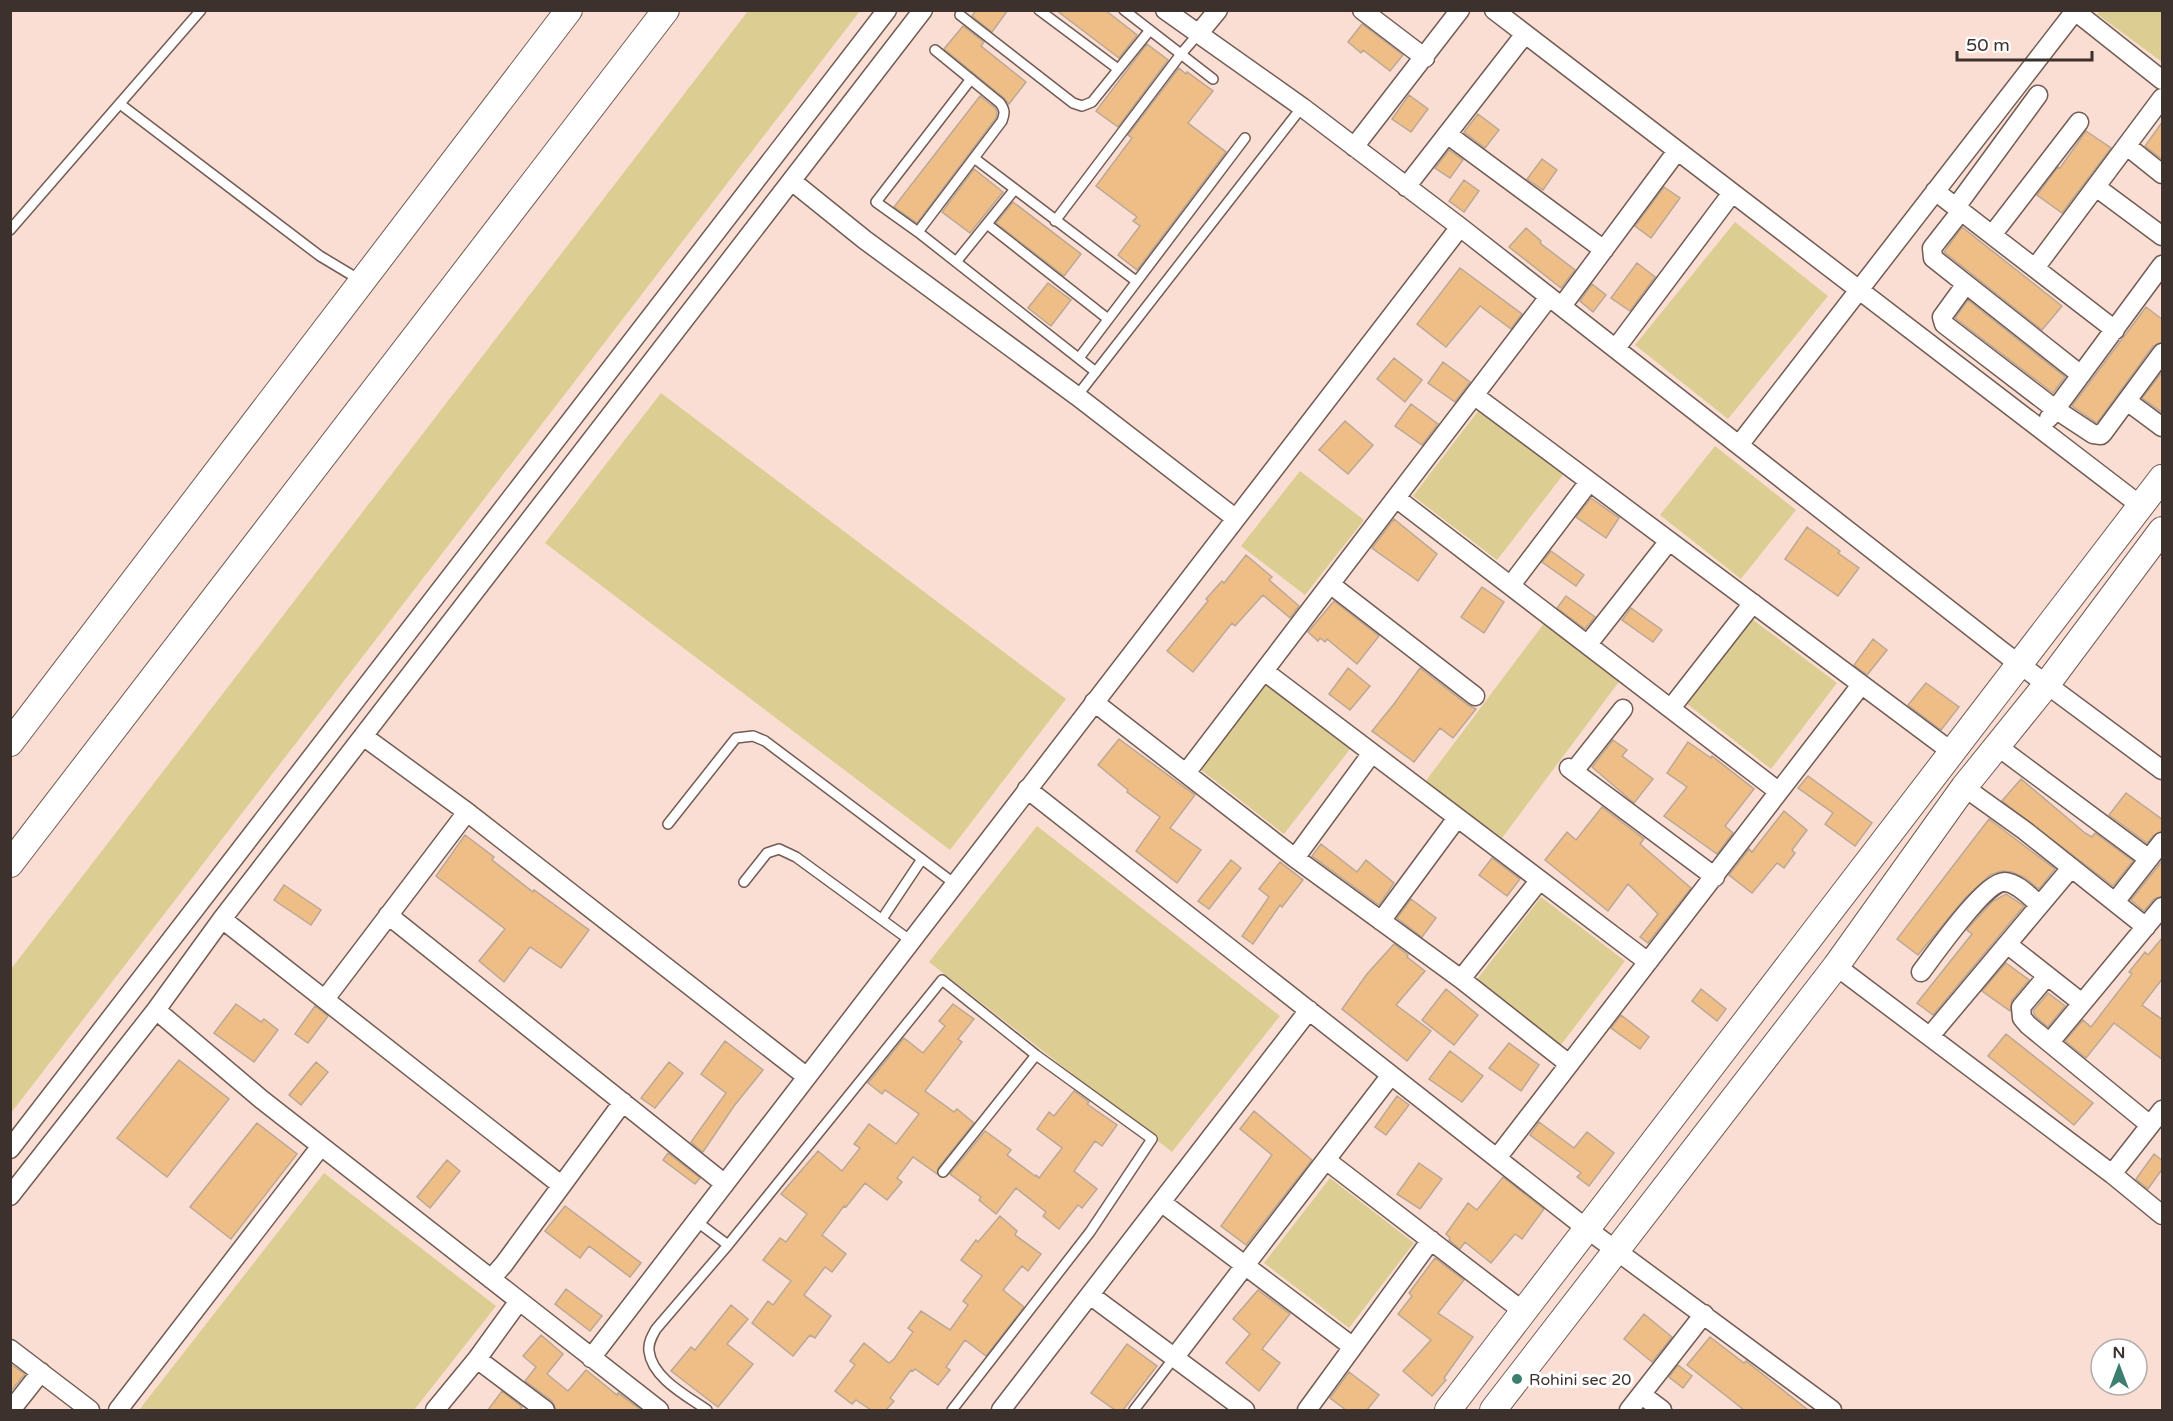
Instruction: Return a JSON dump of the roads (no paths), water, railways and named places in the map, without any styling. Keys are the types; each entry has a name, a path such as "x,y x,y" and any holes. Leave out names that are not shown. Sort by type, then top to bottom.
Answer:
{"street":[{"path":"10,743 569,10"},
{"path":"10,864 666,10"},
{"path":"10,1149 887,10"},
{"path":"10,1196 156,1010 222,919 793,182 923,10"},
{"path":"1166,10 1302,107 1460,227 2020,664 2163,770"},
{"path":"1199,33 1218,10"},
{"path":"1362,10 1425,58"},
{"path":"1354,147 1460,10"},
{"path":"1494,10 2141,506"},
{"path":"1739,445 2075,10 2163,80"},
{"path":"1406,187 1525,34"},
{"path":"2038,95 1932,248 1931,253 1932,258 2081,375"},
{"path":"2035,268 2127,146 2159,109"},
{"path":"1992,235 2079,122"},
{"path":"1448,134 1604,250"},
{"path":"2127,146 2163,174"},
{"path":"1186,773 1474,396 1555,302 1604,250 1677,151"},
{"path":"793,182 865,240 1077,396 1235,518"},
{"path":"2096,187 2163,236"},
{"path":"1935,191 2115,330"},
{"path":"1616,348 1732,193"},
{"path":"591,1358 1460,227"},
{"path":"2040,429 2163,266"},
{"path":"1966,284 1941,317 1942,321 2055,410 2097,436 2103,433 2163,353"},
{"path":"1474,396 1952,752"},
{"path":"2127,401 2163,427"},
{"path":"1448,1410 2163,478"},
{"path":"1511,585 1589,482"},
{"path":"1396,498 1778,791"},
{"path":"1493,1410 1836,966 1964,787 2047,684 2163,530"},
{"path":"1588,644 1669,542"},
{"path":"1330,584 1475,696"},
{"path":"1671,708 1753,603"},
{"path":"1264,671 1648,962"},
{"path":"1497,1158 1862,685"},
{"path":"1094,702 1295,858 1461,980 1569,1064"},
{"path":"1623,709 1571,770 1715,877"},
{"path":"363,736 467,812 807,1077"},
{"path":"1997,746 2149,859"},
{"path":"1295,858 1372,753"},
{"path":"1964,787 2024,830 2146,927"},
{"path":"1027,789 1587,1229 1832,1410"},
{"path":"325,999 467,812"},
{"path":"1381,921 1457,818"},
{"path":"2115,902 2163,842"},
{"path":"1930,1036 2071,868"},
{"path":"1461,980 1539,881"},
{"path":"1921,972 1982,895 1996,883 2013,884 2040,905"},
{"path":"2050,1042 2163,907"},
{"path":"388,915 725,1184"},
{"path":"222,919 561,1185"},
{"path":"2007,944 2082,1003"},
{"path":"1836,966 2163,1215"},
{"path":"2047,976 2021,1007 2022,1018 2028,1026 2150,1125"},
{"path":"156,1010 261,1099 659,1410"},
{"path":"1000,1410 1309,1010"},
{"path":"1174,1358 1391,1075"},
{"path":"491,1279 623,1102"},
{"path":"2112,1174 2163,1110"},
{"path":"118,1410 321,1146"},
{"path":"1326,1160 1524,1312"},
{"path":"1161,1202 1353,1347"},
{"path":"1307,1410 1431,1240"},
{"path":"1090,1294 1245,1410"},
{"path":"438,1410 519,1301"},
{"path":"1629,1410 1704,1314"},
{"path":"10,1349 90,1410"},
{"path":"477,1359 545,1410"},
{"path":"11,1410 41,1372"},
{"path":"1642,1395 1662,1410"}],"lane":[{"path":"10,230 201,10"},
{"path":"1039,10 1118,69"},
{"path":"1124,10 1213,79"},
{"path":"960,15 1073,103 1082,106 1092,102 1150,30"},
{"path":"1056,221 1199,33"},
{"path":"918,232 1002,121 1005,109 935,50"},
{"path":"972,79 876,202 918,232 1096,372"},
{"path":"120,104 320,256 362,281"},
{"path":"1077,396 1302,107"},
{"path":"1078,358 1245,138"},
{"path":"974,158 1136,281"},
{"path":"956,262 1016,189"},
{"path":"987,224 1108,319"},
{"path":"668,824 736,738 753,736 765,741 955,884"},
{"path":"744,882 767,853 779,849 796,857 911,941"},
{"path":"882,919 922,859"},
{"path":"707,1410 667,1381 655,1367 649,1352 650,1341 656,1329 728,1245 942,980 1036,1055 1152,1138 1090,1232 952,1410"},
{"path":"943,1172 1036,1055"},
{"path":"696,1221 728,1245"},
{"path":"1134,1410 1174,1358"}],"place":[{"name":"Rohini sec 20","path":"1517,1379"}]}
